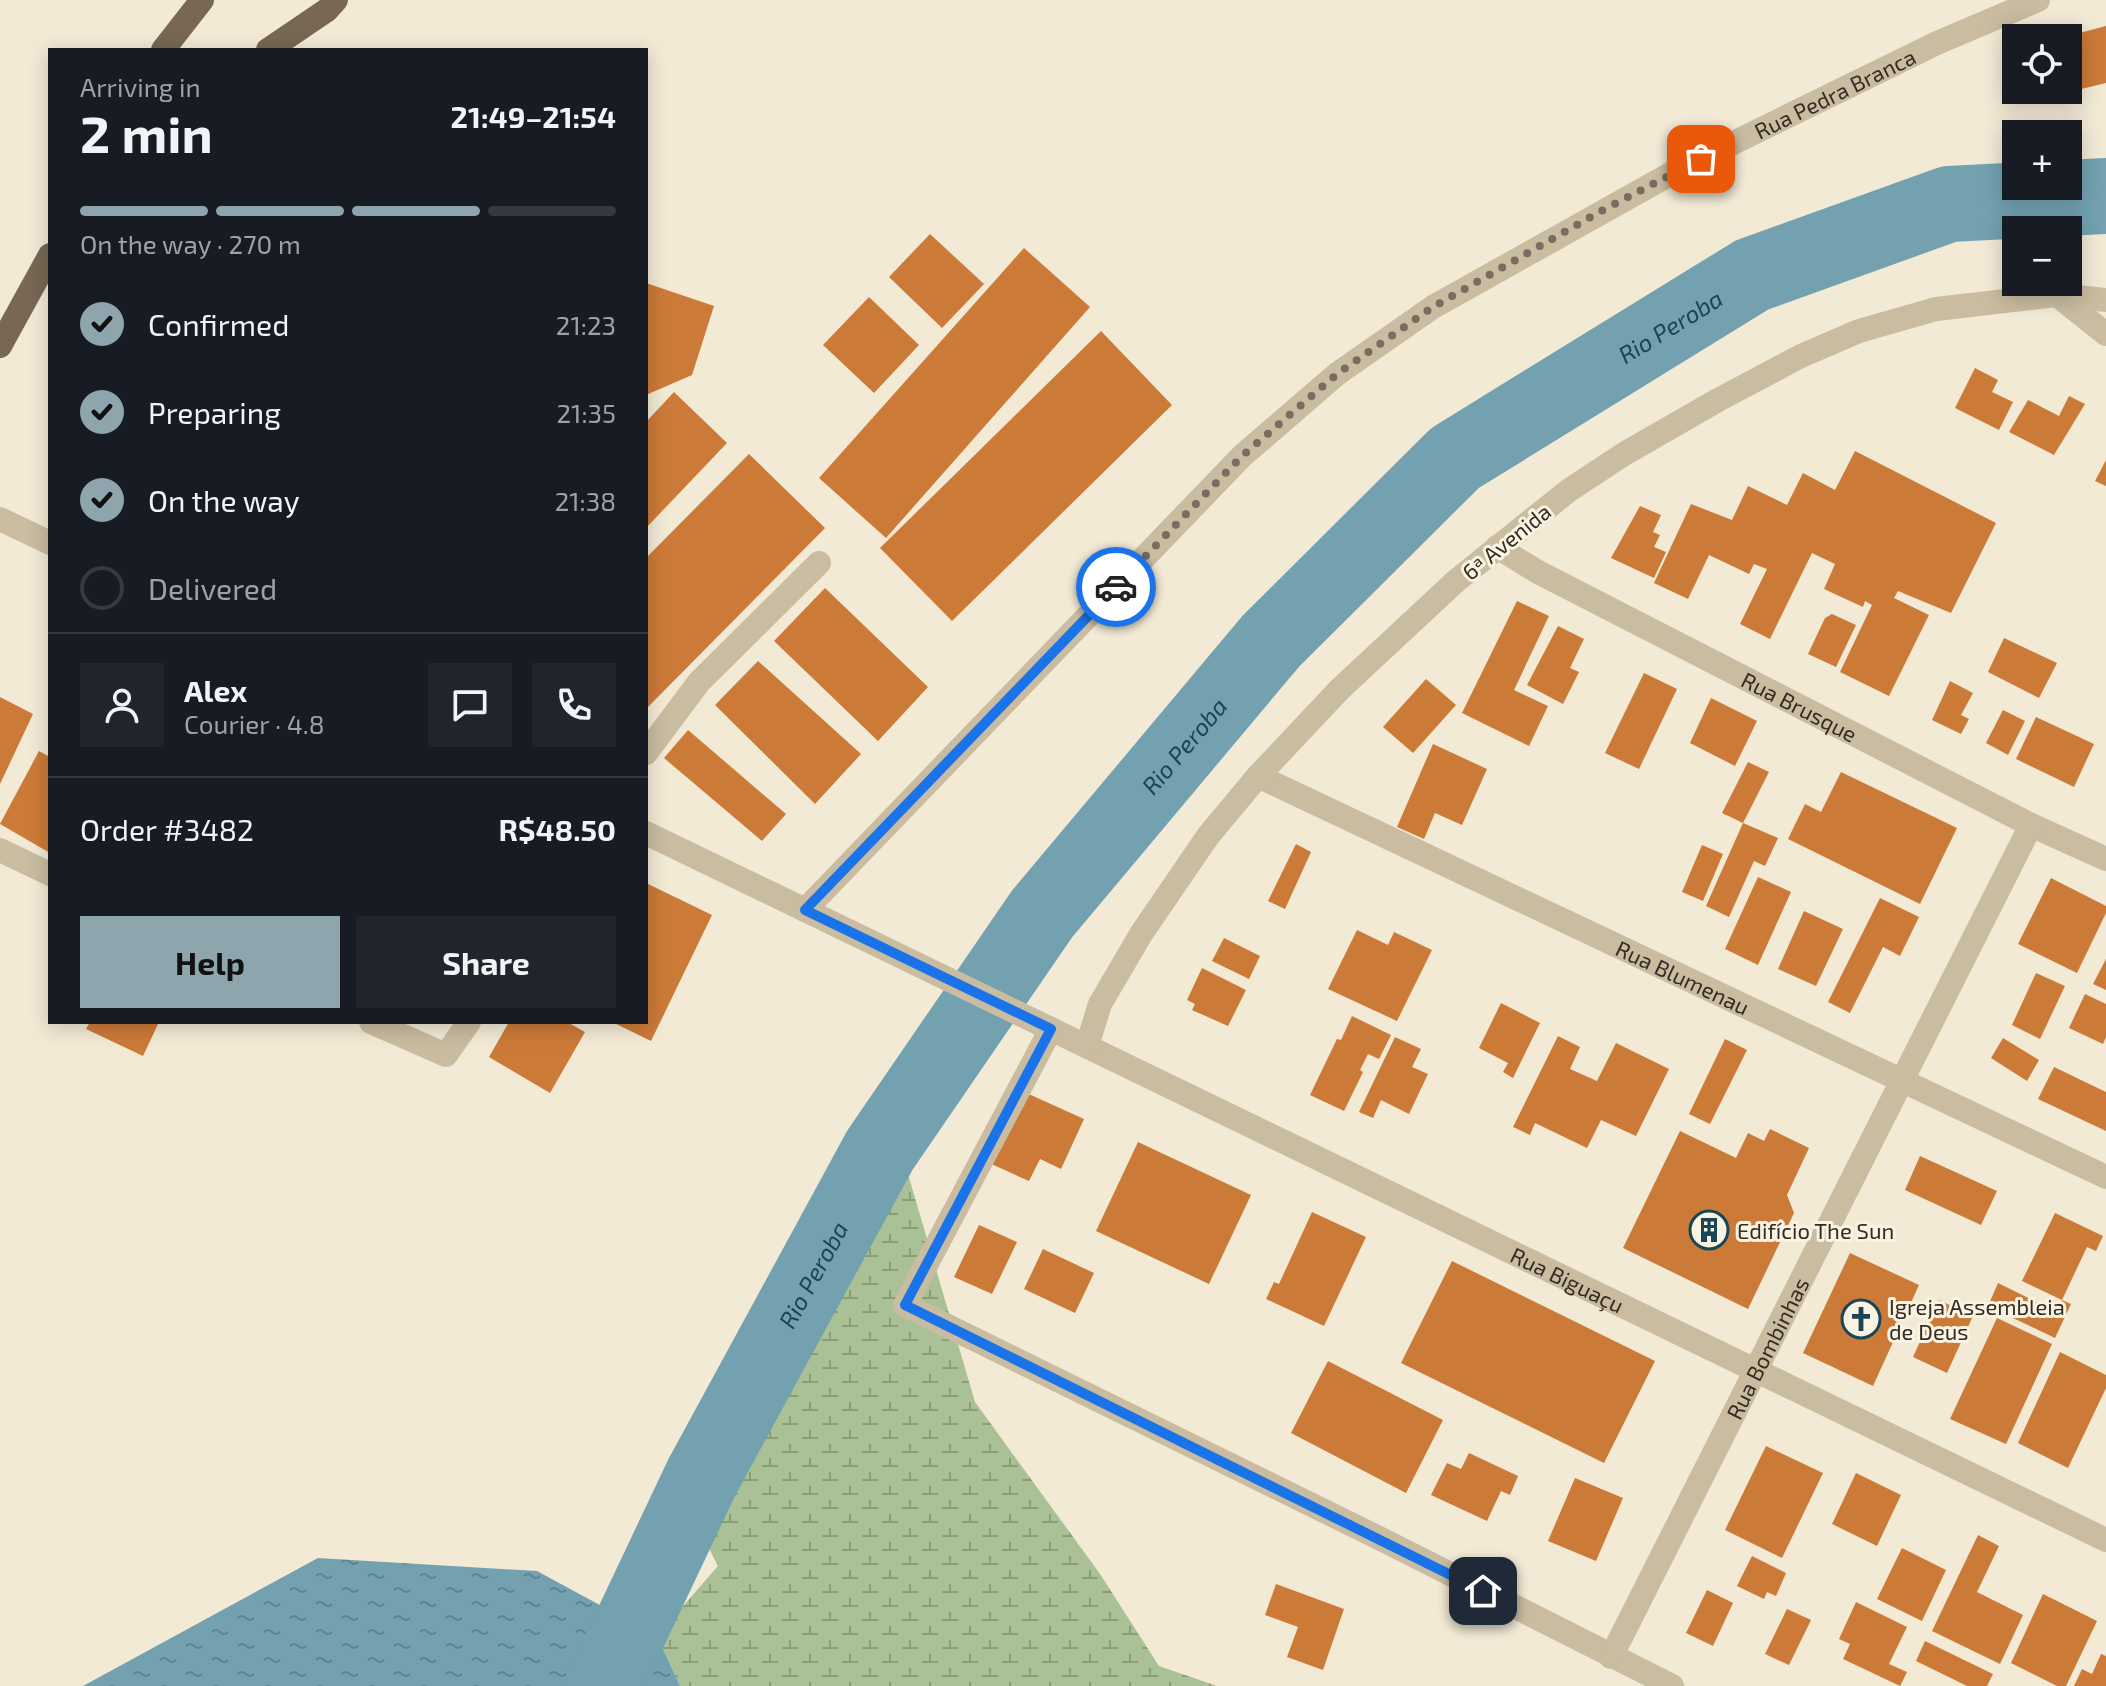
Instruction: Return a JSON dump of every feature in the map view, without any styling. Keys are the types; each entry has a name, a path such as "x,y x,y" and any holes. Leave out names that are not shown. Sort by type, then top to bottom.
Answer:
{"main road":[{"path":"165,48 202,0"},
{"path":"271,48 327,10 336,0"},
{"path":"0,346 48,259"}],"street":[{"name":"Rua Pedra Branca","path":"805,910 1242,456 1337,374 1433,307 1674,172 1937,43 2038,0"},
{"name":"6ª Avenida","path":"1087,1046 1100,1004 1141,934 1208,836 1258,776 1340,689 1497,547 1568,491 1624,454 1718,400 1801,356 1859,331 1936,309 2048,296"},
{"path":"2058,296 2106,334"},
{"name":"6ª Avenida","path":"2067,296 2106,300"},
{"path":"0,519 48,542"},
{"name":"Rua Brusque","path":"1497,547 1551,578 2031,825 2106,859"},
{"path":"648,750 699,682 819,563"},
{"name":"Rua Blumenau","path":"1258,776 2106,1177"},
{"name":"Rua Bombinhas","path":"1611,1657 2031,825"},
{"name":"Rua Biguaçu","path":"648,834 2106,1540"},
{"path":"0,850 48,873"},
{"path":"376,1024 446,1055 468,1024"},
{"path":"1040,1024 905,1305 1672,1686"}],"green space":[{"path":"905,1164 975,1402 1100,1574 1159,1666 1217,1686 680,1686 657,1636 718,1566 691,1513"}],"water":[{"path":"318,1558 537,1571 657,1636 680,1686 83,1686"}],"building":[{"path":"2106,26 2106,83 2082,89 2082,32"},
{"path":"930,234 984,284 942,328 889,277"},
{"path":"1024,248 1090,307 886,538 819,478"},
{"path":"648,284 714,306 692,375 648,394"},
{"path":"869,297 919,345 874,393 823,345"},
{"path":"1101,331 1172,405 952,621 880,548"},
{"path":"1975,368 1998,380 1992,392 2013,402 1999,430 1955,408"},
{"path":"674,392 727,443 648,526 648,420"},
{"path":"2069,396 2085,404 2054,455 2009,432 2028,400 2059,416"},
{"path":"1855,451 1996,523 1951,613 1898,591 1894,598 1929,615 1889,696 1840,672 1872,605 1865,601 1863,607 1824,589 1835,564 1812,553 1770,639 1740,624 1767,569 1754,564 1749,574 1709,555 1688,599 1654,583 1691,504 1732,520 1748,486 1787,505 1803,473 1835,490"},
{"path":"749,454 825,528 648,707 648,556"},
{"path":"2106,460 2106,486 2095,481"},
{"path":"1640,506 1661,515 1653,532 1660,535 1654,547 1666,552 1654,578 1611,558"},
{"path":"825,588 928,687 878,741 774,641"},
{"path":"1517,601 1549,616 1514,690 1548,706 1529,746 1462,713"},
{"path":"1832,614 1856,625 1836,667 1808,654 1825,618"},
{"path":"1558,626 1584,639 1570,668 1579,672 1563,704 1527,685"},
{"path":"2004,638 2057,663 2039,698 1988,672"},
{"path":"758,661 861,754 815,804 715,705"},
{"path":"1644,673 1677,689 1639,769 1605,753"},
{"path":"1426,679 1456,705 1413,753 1383,727"},
{"path":"1950,681 1973,693 1961,715 1969,719 1961,734 1932,720"},
{"path":"0,697 33,714 0,784"},
{"path":"1711,698 1757,721 1735,766 1690,743"},
{"path":"2003,710 2025,721 2008,755 1986,743"},
{"path":"2036,717 2094,744 2074,787 2016,759"},
{"path":"688,730 786,814 762,841 664,758"},
{"path":"1433,744 1487,769 1462,825 1435,813 1424,839 1397,827"},
{"path":"39,751 48,756 48,852 0,824"},
{"path":"1748,762 1769,772 1743,823 1722,813"},
{"path":"1841,772 1957,828 1920,904 1788,839 1805,804 1821,812"},
{"path":"1743,823 1778,838 1765,866 1754,861 1729,917 1706,906"},
{"path":"1296,844 1311,852 1285,909 1268,901"},
{"path":"1702,845 1723,854 1703,901 1682,892"},
{"path":"1758,877 1791,892 1758,965 1725,949"},
{"path":"2051,878 2106,906 2106,913 2077,973 2018,944"},
{"path":"648,884 712,915 651,1041 616,1024 648,1024"},
{"path":"1880,898 1919,917 1900,956 1883,947 1850,1013 1828,1002"},
{"path":"1804,911 1843,929 1816,986 1778,969"},
{"path":"1357,930 1388,945 1394,932 1432,950 1397,1021 1328,989"},
{"path":"1224,938 1260,956 1249,979 1212,961"},
{"path":"2106,959 2106,990 2093,984"},
{"path":"1202,968 1246,990 1228,1026 1192,1010 1195,1004 1187,1000"},
{"path":"2036,973 2065,986 2040,1039 2012,1025"},
{"path":"2085,994 2106,1004 2106,1037 2103,1044 2069,1028"},
{"path":"1501,1003 1540,1023 1513,1078 1503,1072 1508,1063 1479,1048"},
{"path":"1352,1016 1391,1035 1379,1059 1368,1054 1344,1111 1310,1095 1337,1039 1341,1040"},
{"path":"89,1024 158,1024 143,1056 86,1029"},
{"path":"508,1024 571,1024 585,1032 550,1093 489,1057"},
{"path":"1558,1036 1580,1047 1570,1069 1597,1081 1616,1043 1669,1069 1636,1136 1601,1120 1587,1148 1535,1123 1530,1135 1513,1127"},
{"path":"1395,1037 1421,1049 1412,1067 1428,1074 1409,1114 1381,1100 1373,1118 1359,1112"},
{"path":"2003,1038 2039,1060 2027,1081 1991,1058"},
{"path":"1725,1039 1747,1050 1710,1124 1689,1114"},
{"path":"2054,1067 2106,1092 2106,1131 2038,1099"},
{"path":"1022,1091 1084,1119 1061,1169 1040,1159 1029,1181 989,1163"},
{"name":"Edifício The Sun","path":"1770,1129 1809,1148 1787,1195 1794,1213 1748,1309 1623,1248 1680,1131 1736,1158 1748,1133 1764,1141"},
{"path":"1138,1142 1251,1195 1209,1284 1096,1231"},
{"path":"1920,1156 1997,1191 1981,1225 1905,1190"},
{"path":"1312,1212 1366,1237 1324,1326 1266,1299 1274,1282 1279,1284"},
{"path":"2055,1213 2103,1236 2096,1251 2087,1247 2062,1300 2022,1281"},
{"path":"979,1225 1017,1242 992,1294 954,1277"},
{"path":"1043,1249 1094,1273 1075,1313 1024,1289"},
{"name":"Igreja Assembleia de Deus","path":"1850,1253 1919,1285 1873,1386 1803,1353"},
{"path":"1452,1261 1655,1361 1604,1463 1401,1363"},
{"path":"1998,1283 2057,1312 2062,1300 2071,1304 2055,1338 1988,1306"},
{"path":"1939,1300 1973,1316 1947,1373 1913,1357"},
{"path":"1997,1318 2052,1344 2006,1444 1950,1419"},
{"path":"2060,1352 2106,1375 2106,1388 2068,1468 2018,1443"},
{"path":"1328,1361 1443,1420 1406,1493 1291,1433"},
{"path":"1766,1446 1823,1473 1782,1558 1725,1530"},
{"path":"1469,1453 1518,1476 1510,1495 1501,1491 1487,1521 1431,1495 1447,1463 1461,1469"},
{"path":"1856,1473 1901,1495 1877,1546 1832,1524"},
{"path":"1575,1478 1623,1498 1596,1561 1548,1541"},
{"path":"1978,1535 1999,1546 1977,1592 2023,1615 2000,1664 1932,1631"},
{"path":"1902,1548 1946,1570 1922,1621 1877,1599"},
{"path":"1752,1556 1786,1573 1776,1596 1767,1592 1764,1599 1737,1586"},
{"path":"1276,1584 1344,1609 1323,1670 1287,1657 1298,1627 1265,1615"},
{"path":"1707,1590 1733,1603 1713,1646 1686,1633"},
{"path":"2043,1594 2097,1621 2066,1686 2057,1686 2011,1663"},
{"path":"1856,1602 1907,1627 1889,1664 1907,1672 1900,1686 1843,1659 1850,1644 1839,1639"},
{"path":"1787,1609 1811,1620 1789,1665 1765,1654"},
{"path":"1925,1641 1993,1674 1987,1686 1967,1686 1916,1661"},
{"path":"2101,1654 2106,1656 2106,1686 2074,1686 2082,1669 2092,1674"}],"waterway":[{"name":"Rio Peroba","path":"603,1686 702,1477 880,1150 1042,914 1271,641 1455,458 1752,275 1949,204 2106,196"}],"way so far":[{"path":"1116,587 1242,456 1337,374 1433,307 1603,210 1701,159"}],"place":[{"name":"Edifício The Sun","path":"1709,1230"},
{"name":"Igreja Assembleia de Deus","path":"1861,1319"}],"route":[{"path":"1116,587 805,910 1051,1029 905,1305 1483,1591"}]}
